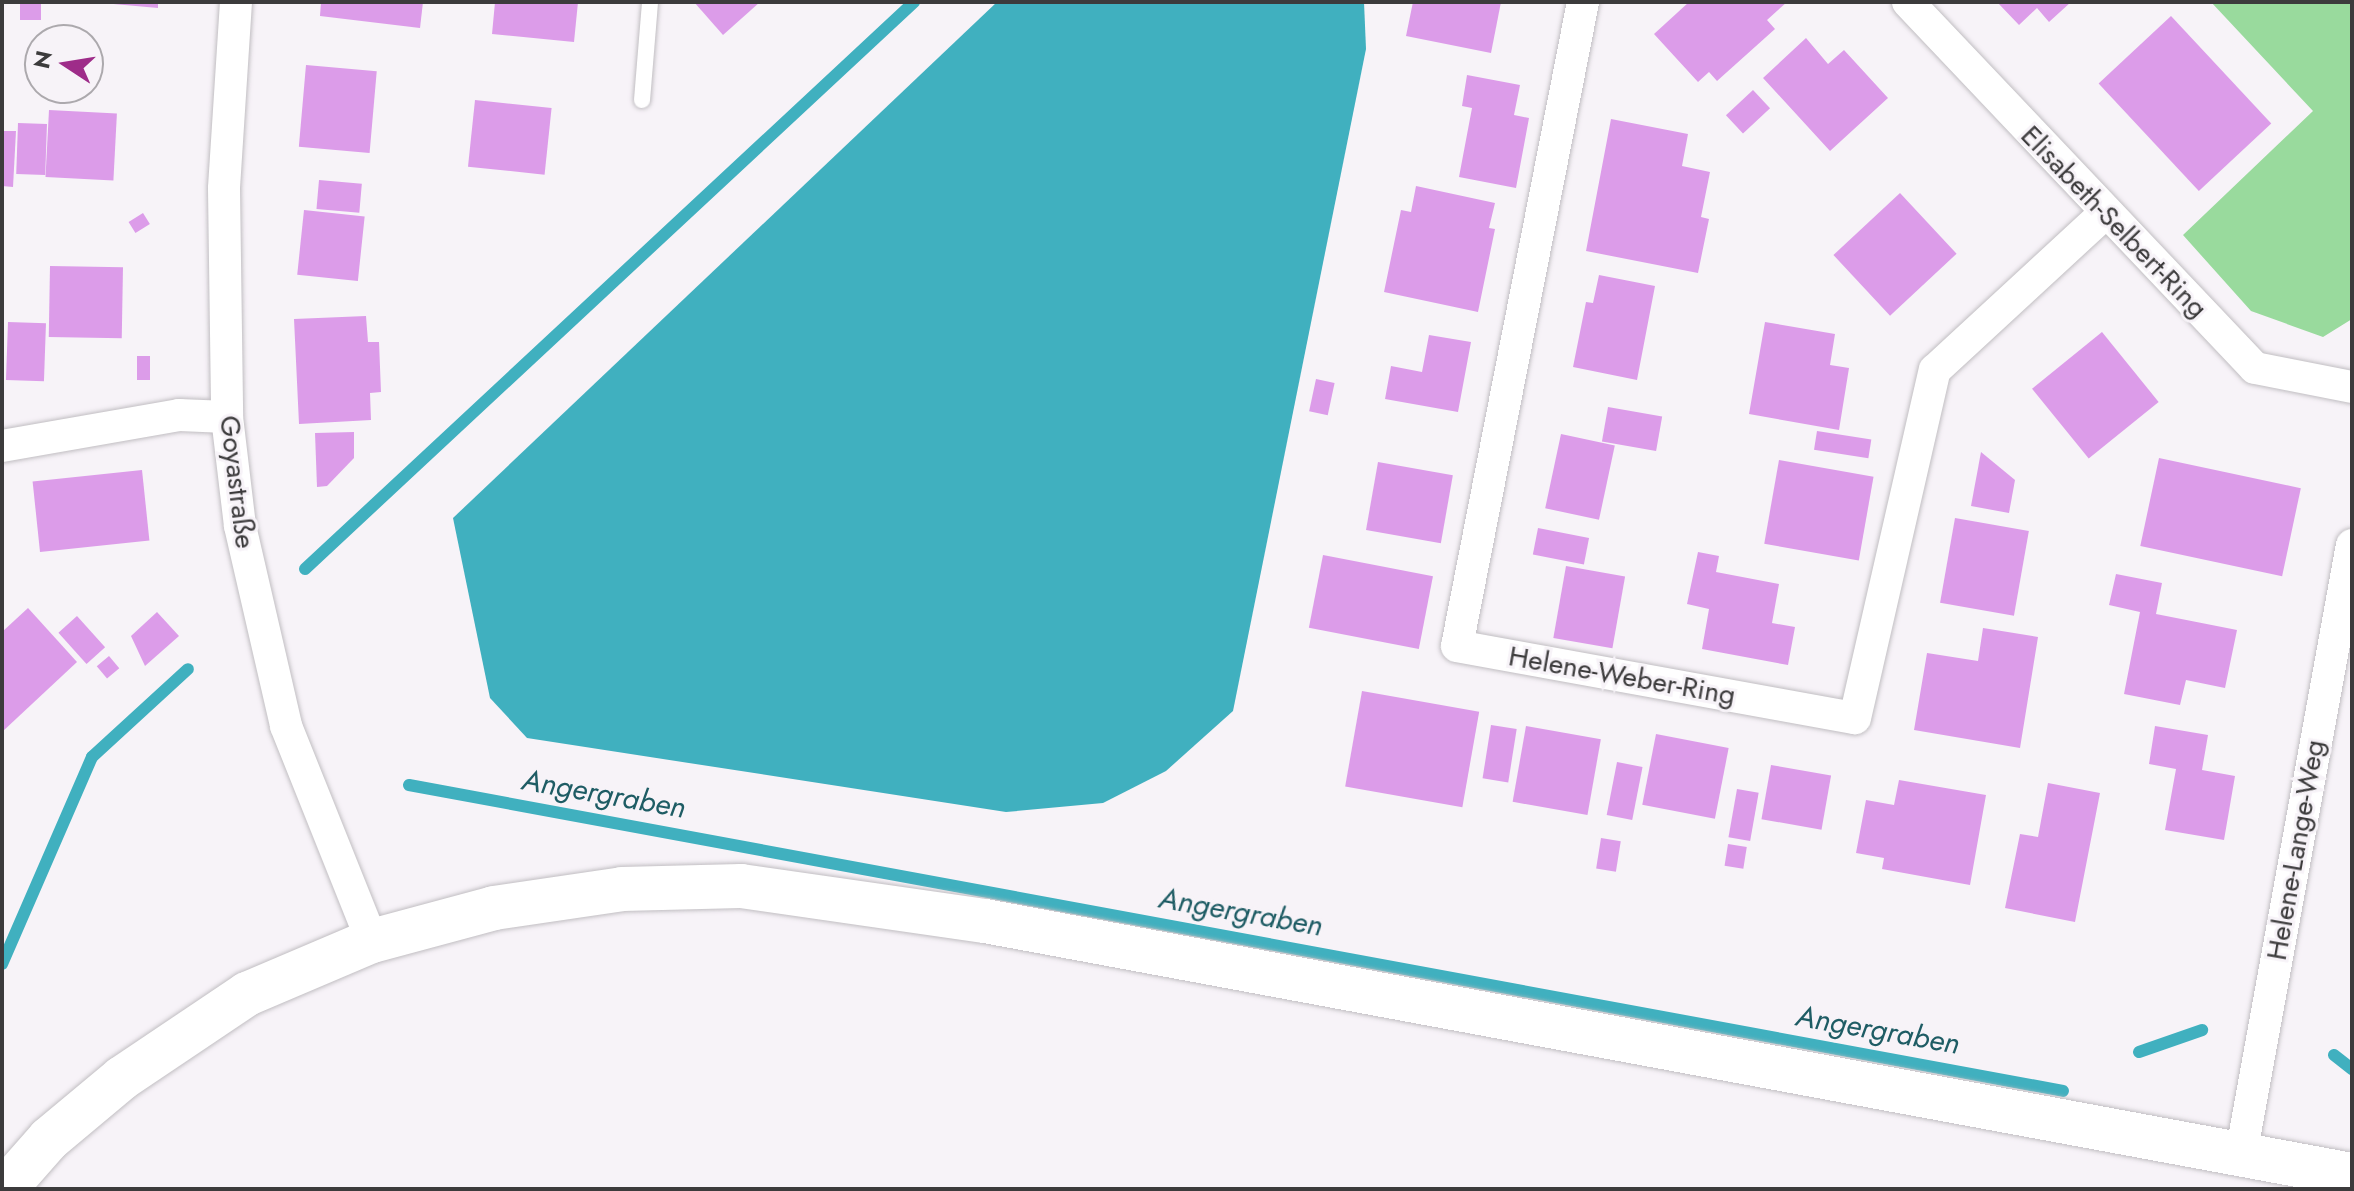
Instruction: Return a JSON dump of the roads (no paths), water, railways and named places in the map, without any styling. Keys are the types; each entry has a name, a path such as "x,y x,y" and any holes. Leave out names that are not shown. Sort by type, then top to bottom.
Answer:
{"street":[{"name":"Goyastraße","path":"236,2 224,189 227,417 240,526 286,726 372,941"},
{"name":"Helene-Weber-Ring","path":"1583,2 1457,646 1855,718 1935,370 2104,214"},
{"name":"Elisabeth-Selbert-Ring","path":"1908,2 2104,214 2255,368 2352,387"},
{"path":"2,446 179,415 227,417"},
{"name":"Helene-Lange-Weg","path":"2241,1155 2352,545"},
{"path":"5,1189 49,1139 122,1078 247,994 372,941 508,906 622,889 741,886 1001,923 2352,1175"}],"lane":[{"path":"642,100 650,2"}],"water":[{"path":"997,2 1364,2 1366,49 1233,711 1166,771 1103,803 1006,812 527,738 490,698 453,518"}],"waterway":[{"path":"305,569 914,2"},
{"name":"Angergraben","path":"2,964 92,757 188,669"},
{"name":"Angergraben","path":"409,785 2063,1091"},
{"name":"Angergraben","path":"2139,1052 2202,1030"},
{"name":"Angergraben","path":"2334,1055 2352,1069"}]}
